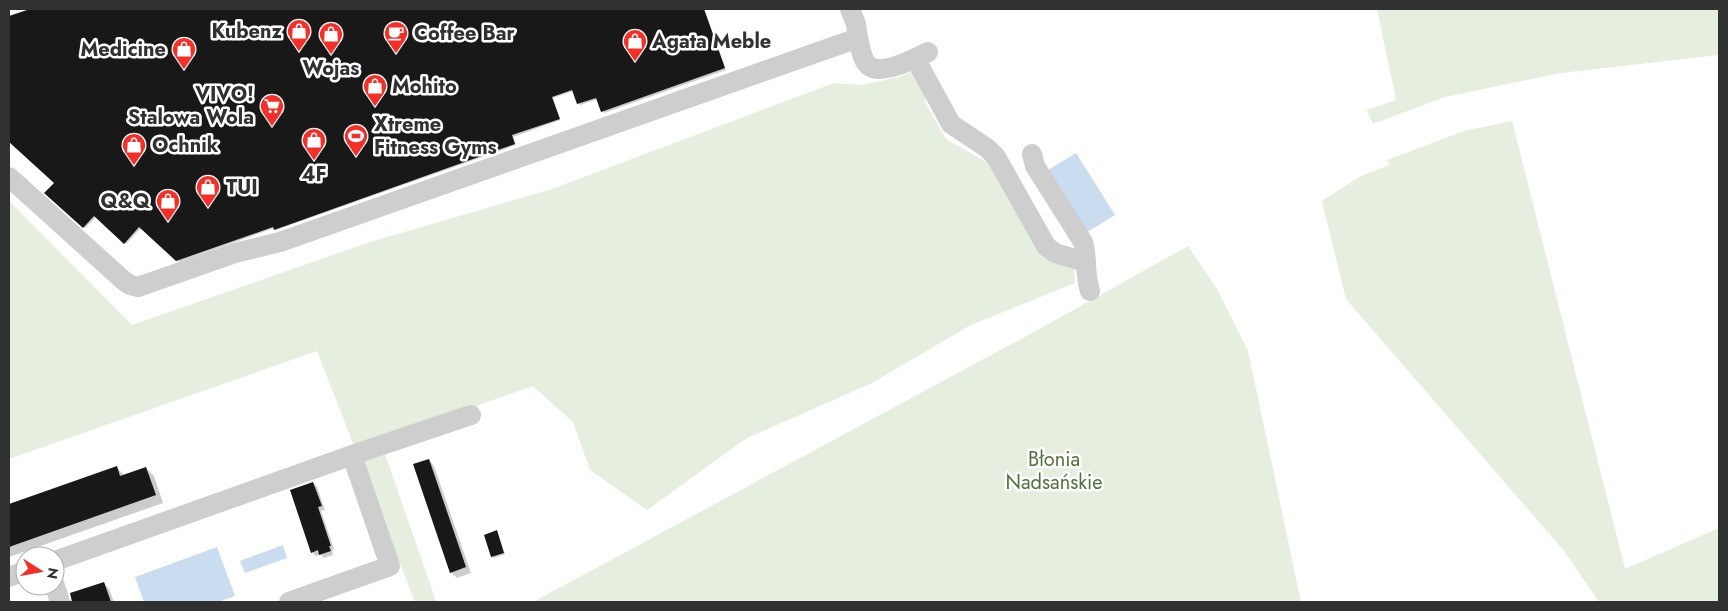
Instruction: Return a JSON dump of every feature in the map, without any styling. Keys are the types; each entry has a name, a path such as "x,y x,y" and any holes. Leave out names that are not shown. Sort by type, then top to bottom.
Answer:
{"lane":[{"path":"850,9 856,24 864,58 869,66 875,69 890,68 922,55 951,124 987,148 996,157 1046,246 1055,253 1085,262"},
{"path":"9,177 123,280 130,285 138,287 235,253 280,242 858,38"},
{"path":"1032,154 1035,166 1083,242 1086,254 1087,282 1090,291"},
{"path":"65,557 471,415"},
{"path":"289,602 390,566 352,456"}],"green space":[{"path":"1377,9 1719,9 1719,55 1561,73 1445,97 1373,124 1367,110 1396,100"},
{"path":"929,65 925,102 946,139 988,163 1074,266 1075,283 969,326 872,383 747,438 647,510 590,470 573,422 533,386 380,440 435,602 415,602 317,351 9,459 9,201 132,325 370,242 552,189 834,83 862,85 899,77"},
{"path":"1512,121 1625,569 1719,528 1719,602 1599,602 1565,552 1346,299 1322,201 1361,176 1389,165 1387,160 1464,131"},
{"name":"Błonia Nadsańskie","path":"1188,246 1217,289 1248,351 1301,602 533,602 1034,332"}],"water":[{"path":"1076,153 1115,215 1087,232 1048,170"},
{"path":"283,545 287,558 245,573 240,561"},
{"path":"217,547 235,596 218,602 144,602 135,577"}],"building":[{"name":"VIVO! Stalowa Wola","path":"30,9 704,9 725,68 601,112 596,98 577,104 572,90 552,97 560,119 512,135 515,144 274,230 273,227 176,261 139,227 124,244 94,216 83,228 44,193 54,183 9,142 9,16"},
{"path":"429,459 466,567 450,573 413,464"},
{"path":"117,466 120,476 146,467 156,495 9,547 9,504"},
{"path":"313,482 322,506 318,507 331,546 329,546 331,551 319,555 318,550 311,553 290,490"},
{"path":"497,530 504,553 491,557 484,535"},
{"path":"104,582 111,602 72,602 70,593"}],"place":[{"name":"Kubenz","path":"299,52"},
{"name":"Coffee Bar","path":"396,54"},
{"name":"Wojas","path":"331,55"},
{"name":"Agata Meble","path":"635,62"},
{"name":"Medicine","path":"184,70"},
{"name":"Mohito","path":"375,107"},
{"name":"VIVO! Stalowa Wola","path":"272,127"},
{"name":"Xtreme Fitness Gyms","path":"356,157"},
{"name":"4F","path":"314,161"},
{"name":"Ochnik","path":"134,166"},
{"name":"TUI","path":"208,208"},
{"name":"Q&Q","path":"168,222"}]}
